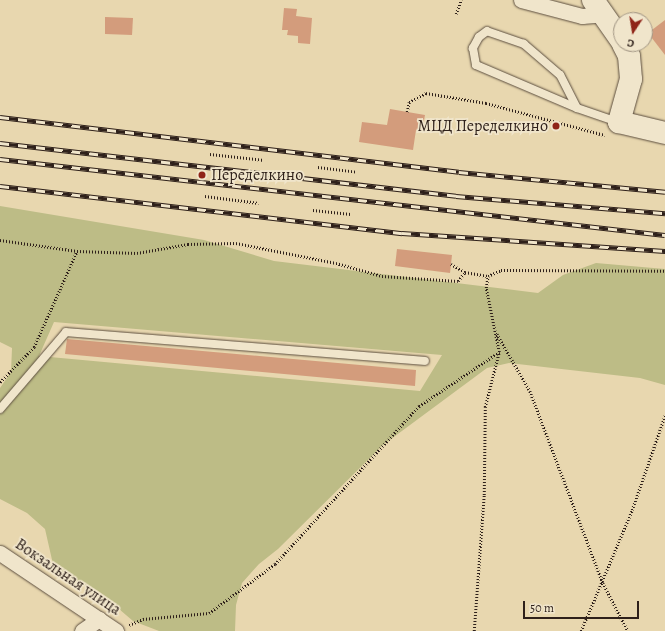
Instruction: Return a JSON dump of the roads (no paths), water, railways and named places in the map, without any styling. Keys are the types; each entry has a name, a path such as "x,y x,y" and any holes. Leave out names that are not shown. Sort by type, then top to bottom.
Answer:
{"street":[{"path":"520,0 582,16 598,7 613,29"},
{"path":"627,52 629,56 631,79 614,129 665,133"},
{"name":"Вокзальная улица","path":"0,553 99,619 122,628"},
{"path":"82,631 99,619"}],"lane":[{"path":"577,108 560,75 524,44 487,31 479,37 473,48 476,65 577,108 614,129"},
{"path":"0,409 66,332 425,361"}],"railway":[{"path":"0,117 459,172 665,192"},
{"path":"0,143 456,196 665,213"},
{"path":"0,159 665,235"},
{"path":"0,186 402,233 665,251"}],"place":[{"name":"МЦД Переделкино","path":"556,126"},
{"name":"Переделкино","path":"202,175"}]}
